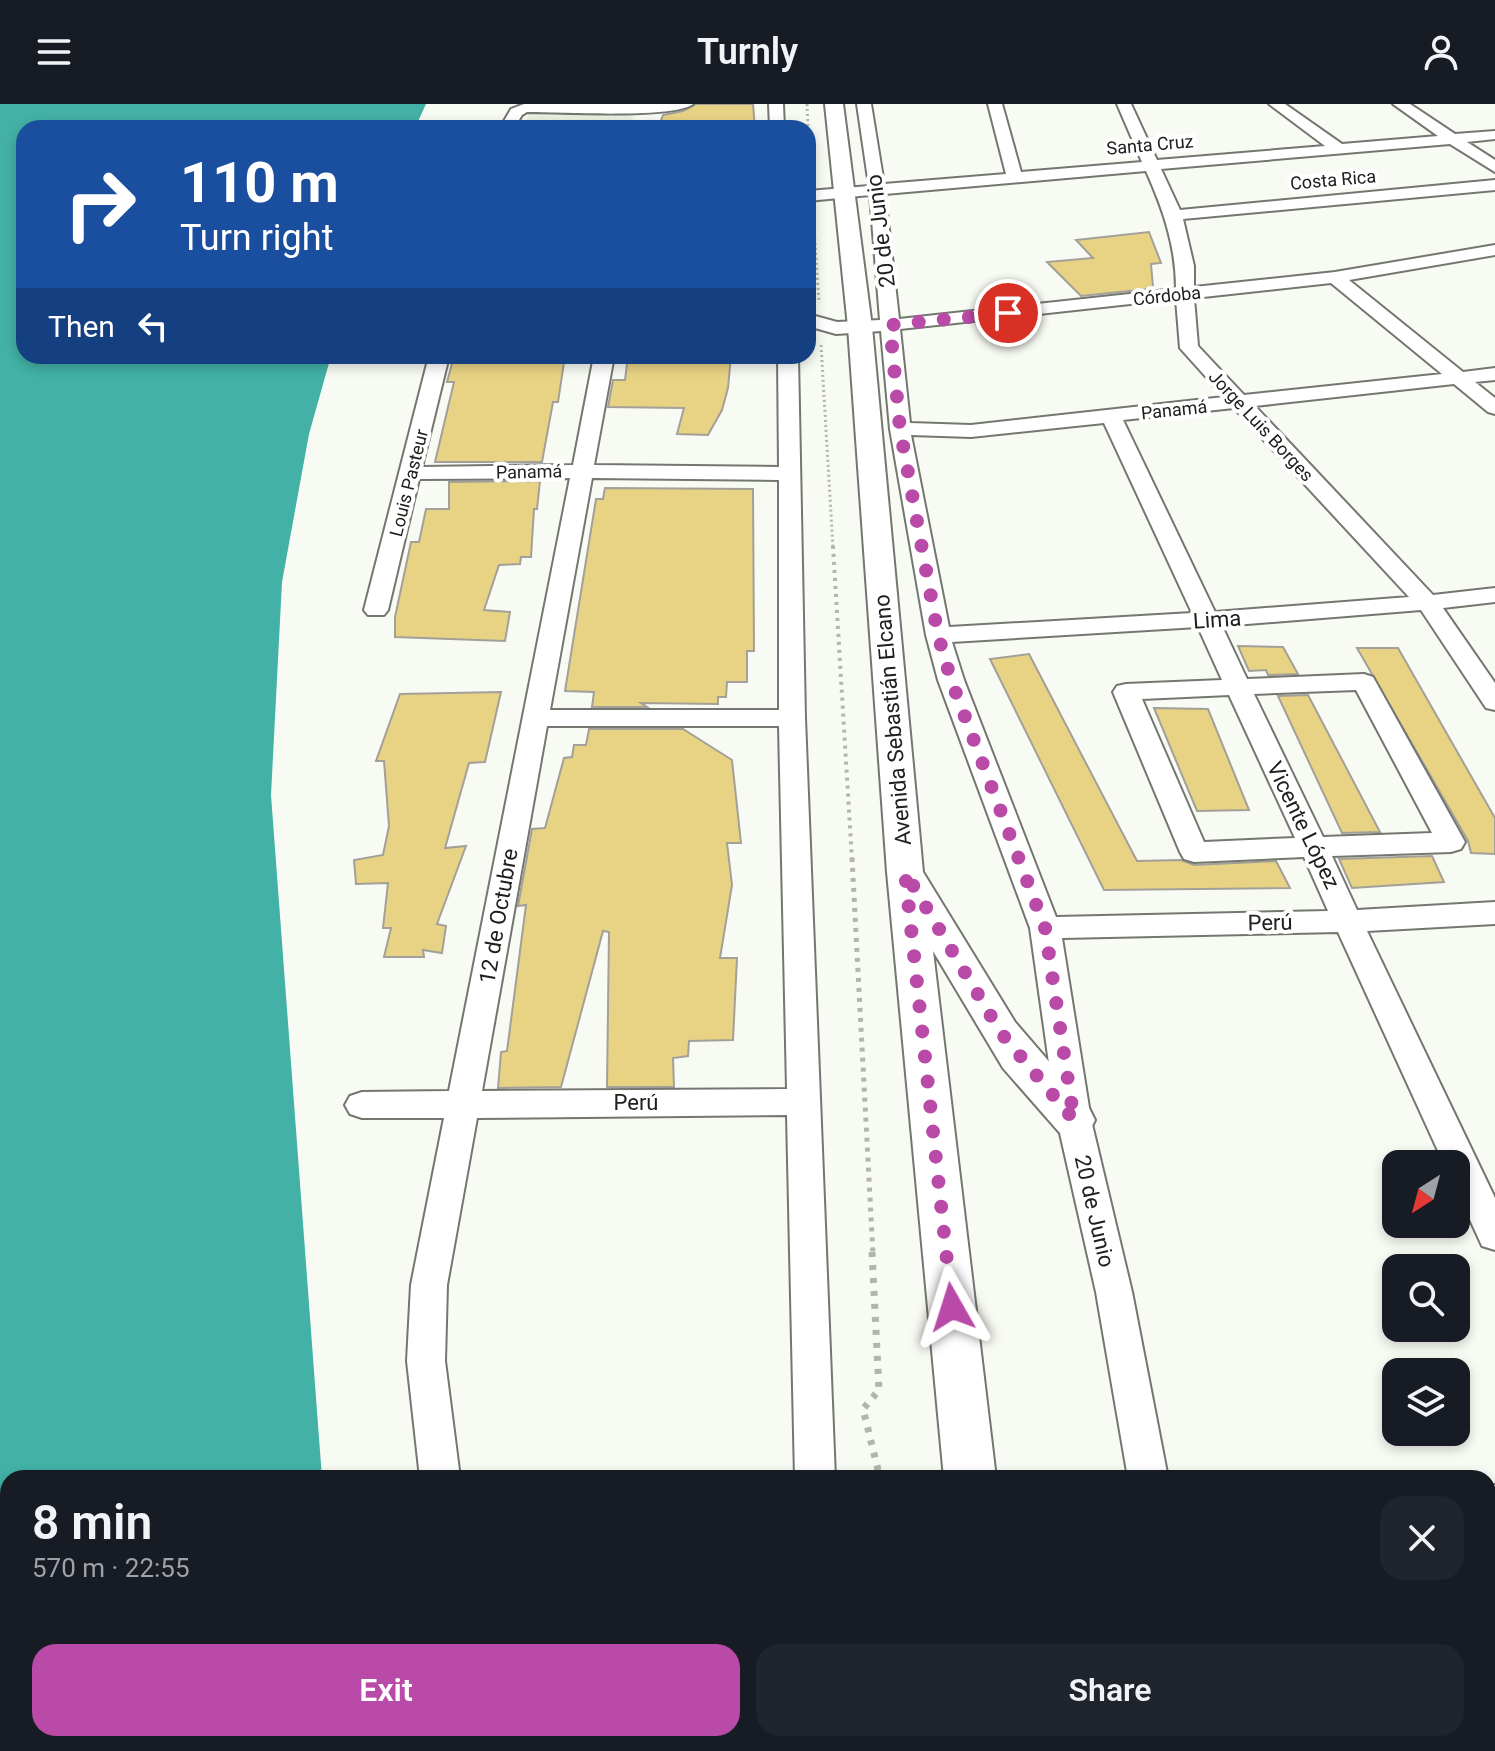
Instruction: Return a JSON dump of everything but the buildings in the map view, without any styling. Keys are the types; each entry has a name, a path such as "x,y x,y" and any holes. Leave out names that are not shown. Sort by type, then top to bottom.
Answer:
{"main road":[{"name":"Avenida Sebastián Elcano","path":"834,104 842,194 826,327 905,872 967,1470"},
{"path":"905,872 1001,1033 1074,1120"}],"street":[{"path":"512,120 516,112 525,108 686,104"},
{"name":"20 de Junio","path":"864,104 877,189 900,429 938,635 951,680 1045,928 1074,1120 1114,1292 1147,1470"},
{"path":"995,104 1014,176"},
{"name":"Jorge Luis Borges","path":"1124,104 1174,215 1185,266 1183,294 1189,348 1428,603 1495,702"},
{"path":"1276,104 1338,148"},
{"path":"1400,104 1495,167"},
{"name":"Santa Cruz","path":"816,196 1495,135"},
{"name":"Costa Rica","path":"1174,215 1495,185"},
{"name":"Córdoba","path":"826,327 890,325 1335,277 1495,250"},
{"path":"1335,277 1495,408"},
{"name":"Louis Pasteur","path":"376,610 437,364"},
{"name":"12 de Octubre","path":"439,1470 426,1361 429,1285 602,364"},
{"path":"788,364 792,718 815,1470"},
{"name":"Panamá","path":"900,429 971,431 1495,374"},
{"name":"Vicente López","path":"1111,416 1495,1235"},
{"name":"Panamá","path":"412,473 582,471 791,474"},
{"name":"Lima","path":"938,635 1206,620 1495,595"},
{"path":"1364,682 1451,842 1315,848 1194,852 1126,692 1364,682"},
{"path":"534,718 792,718"},
{"name":"Perú","path":"1045,928 1350,921 1495,913"},
{"name":"Perú","path":"465,1103 806,1102"},
{"path":"362,1105 465,1103"}],"path":[{"path":"816,245 826,327 824,415 860,989 879,1390 863,1409 863,1428 879,1458 880,1470"}],"shaded area":[{"path":"529,114 633,114 633,120 526,120"}],"water":[{"path":"0,104 426,104 419,120 16,120 16,364 329,364 309,434 282,582 271,795 321,1470 0,1470"}],"route":[{"path":"952,1307 905,872 1001,1033 1018,1057 1074,1120 1045,928 951,680 938,635 900,429 890,325 1008,313"}]}
